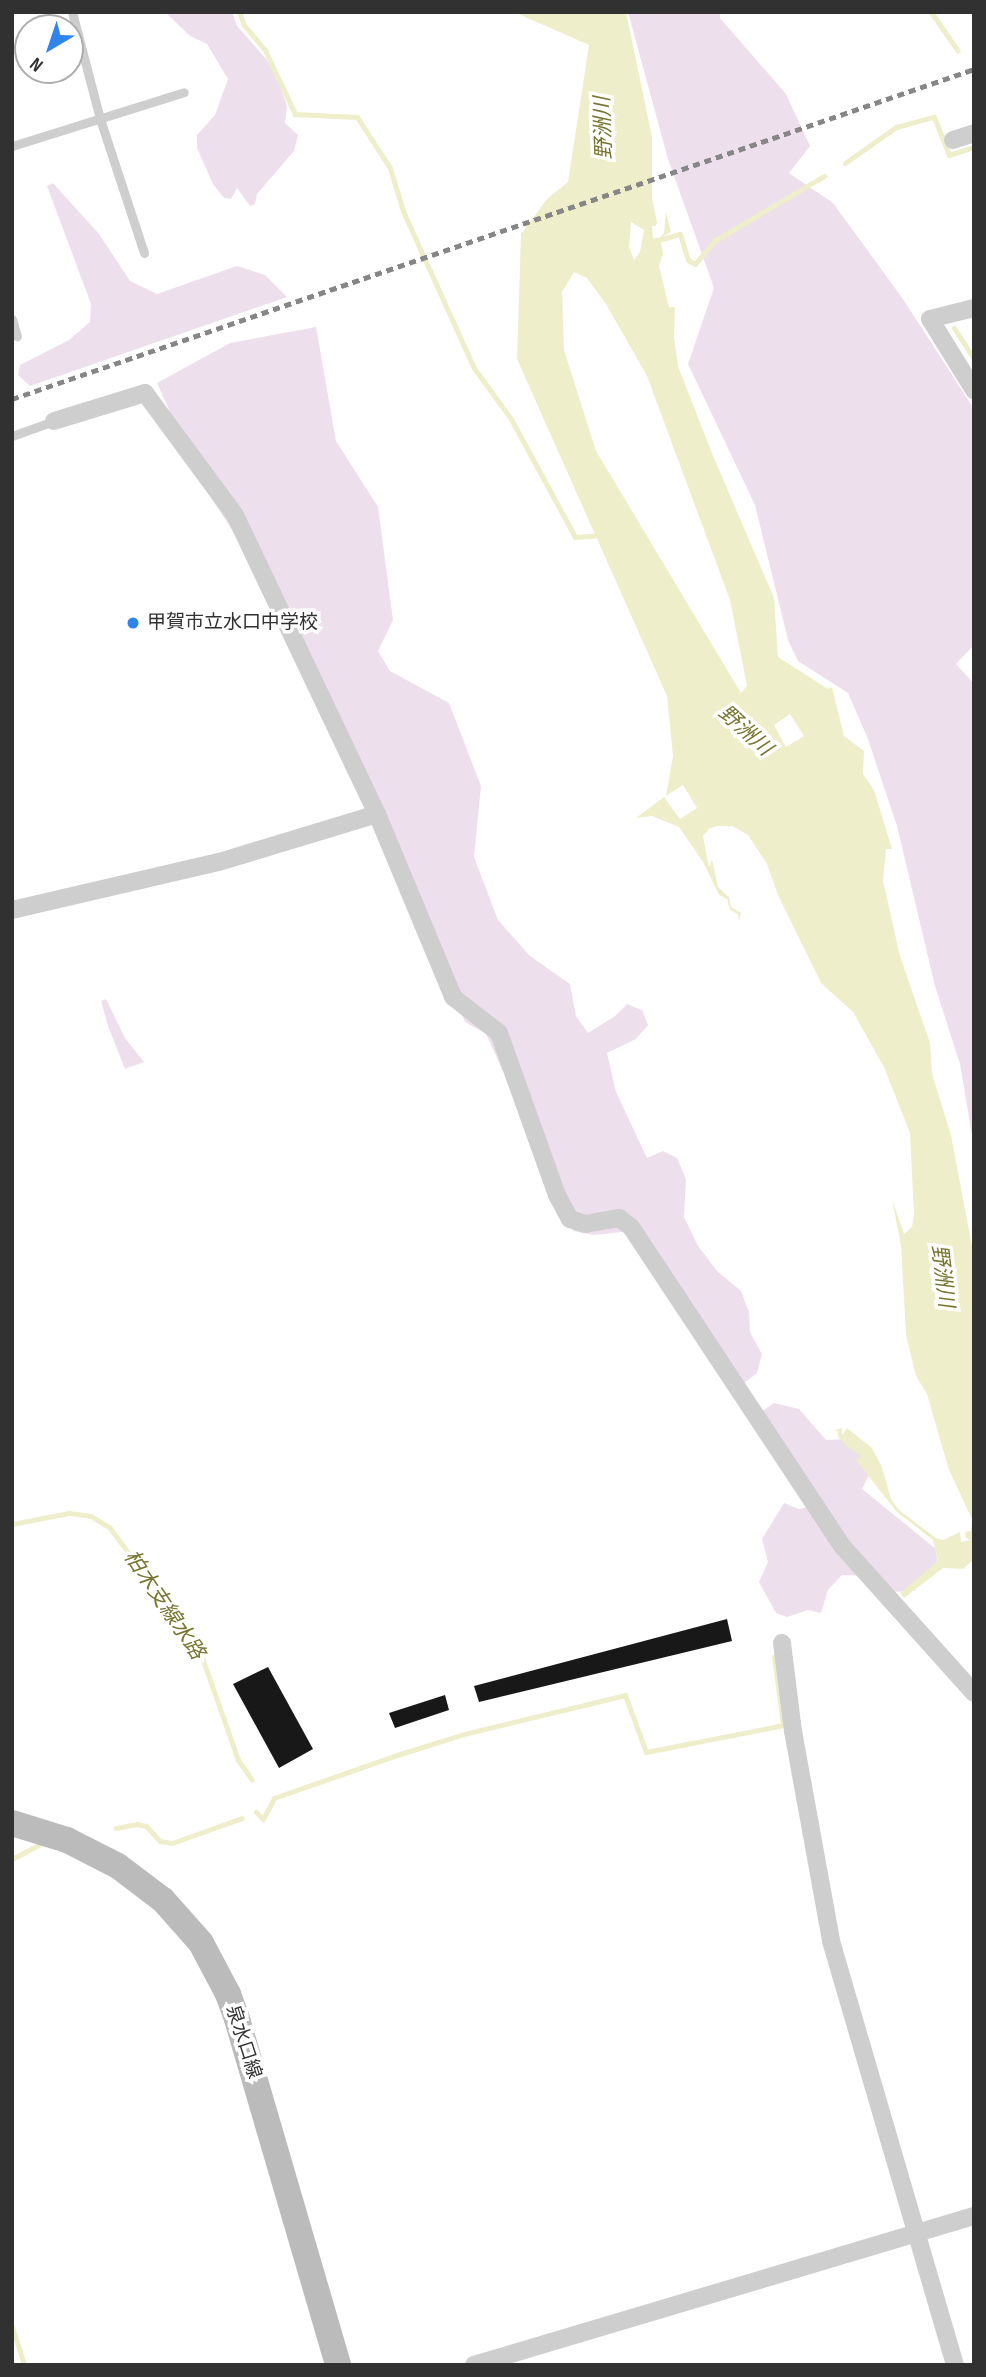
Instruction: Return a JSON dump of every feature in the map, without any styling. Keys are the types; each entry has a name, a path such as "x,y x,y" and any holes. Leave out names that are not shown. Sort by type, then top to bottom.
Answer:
{"main road":[{"name":"泉水口線","path":"12,1823 67,1840 118,1866 163,1900 201,1943 228,1994 240,2028 338,2365"}],"street":[{"path":"953,140 974,133"},
{"path":"974,308 930,319 974,390"},
{"path":"54,421 145,393 234,515 377,814 453,997 499,1033 557,1195 570,1219 585,1224 619,1218 631,1227 843,1547 974,1693"},
{"path":"12,910 219,862 377,814"},
{"path":"782,1643 793,1731 831,1941 956,2365"},
{"path":"474,2365 974,2216"}],"lane":[{"path":"72,12 100,119 144,253"},
{"path":"12,146 184,92"},
{"path":"12,319 17,336"},
{"path":"12,436 54,421"}],"shaded area":[{"path":"165,12 232,12 237,26 267,60 280,86 287,106 285,123 298,135 294,151 257,194 255,204 250,206 237,188 231,199 224,198 213,184 197,148 197,135 215,115 228,79 207,44 190,36"},
{"path":"628,12 720,12 720,18 786,94 810,146 789,173 833,203 903,299 974,409 974,645 956,664 974,684 974,1147 960,1064 935,986 897,826 868,739 848,693 798,661 788,640 755,505 688,364 714,288 668,159"},
{"path":"53,183 99,234 130,281 157,294 237,266 265,275 287,297 30,386 18,375 20,365 69,340 90,322 91,304 47,186"},
{"path":"316,327 336,441 378,507 393,620 378,651 390,671 449,703 481,786 474,857 498,920 530,956 570,984 576,1016 588,1033 615,1016 627,1004 642,1010 648,1025 636,1039 607,1053 616,1092 647,1158 663,1151 677,1158 686,1179 684,1217 698,1246 717,1271 741,1291 749,1312 750,1332 762,1354 757,1373 743,1384 631,1231 594,1235 573,1231 514,1074 503,1071 486,1034 465,1022 438,951 255,565 202,484 157,383 230,343"},
{"path":"106,999 125,1038 144,1062 125,1069 101,1001"},
{"path":"774,1403 799,1409 826,1440 847,1439 873,1467 862,1489 936,1549 938,1567 920,1578 915,1591 886,1592 871,1576 842,1575 828,1590 821,1613 808,1610 787,1617 776,1613 759,1582 768,1562 762,1539 784,1503 799,1509 807,1507 757,1415"}],"water":[{"name":"野洲川","path":"514,12 626,12 652,137 652,198 657,222 656,226 652,226 653,238 658,239 664,233 666,212 671,232 660,238 663,254 659,266 669,307 675,307 674,337 678,366 774,598 778,657 828,689 832,687 844,736 864,751 863,774 874,790 892,849 886,849 883,881 900,956 930,1043 932,1074 951,1135 974,1257 974,1559 963,1569 943,1568 904,1598 900,1593 938,1561 933,1540 897,1512 855,1459 861,1458 860,1455 846,1445 838,1437 838,1431 834,1430 842,1428 842,1435 847,1428 872,1448 882,1467 891,1499 899,1510 936,1538 943,1540 960,1532 961,1542 970,1540 966,1538 965,1532 971,1531 972,1519 949,1470 927,1394 916,1376 906,1335 901,1246 892,1199 904,1234 912,1227 914,1215 910,1133 884,1067 853,1012 821,983 778,895 767,864 748,835 732,826 717,826 709,829 703,836 709,867 712,859 718,887 729,897 731,907 741,913 739,921 738,914 730,910 727,899 719,895 703,862 679,827 652,816 636,818 664,797 680,819 697,808 683,785 666,796 673,756 667,696 517,359 521,234 547,199 568,182 589,45","holes":["631,222 644,230 640,252 634,260 629,247","574,272 587,278 606,304 647,376 730,600 747,686 741,693 596,451 564,350 562,292","790,714 804,736 786,747 774,725"]}],"building":[{"path":"727,1619 732,1641 479,1702 474,1686"},
{"path":"268,1667 313,1749 279,1768 233,1684"},
{"path":"445,1695 449,1710 395,1728 389,1713"}],"waterway":[{"path":"239,12 244,25 265,50 295,114 357,117 390,168 403,211 474,368 511,419 575,537 602,535"},
{"path":"931,12 958,51"},
{"path":"845,163 896,127 934,117 949,155 974,147"},
{"path":"654,241 680,234 688,260 695,264 714,241 824,176"},
{"path":"954,328 974,359"},
{"name":"柏木支線水路","path":"12,1524 69,1513 91,1516 110,1528 199,1649 238,1760 252,1780"},
{"path":"256,1812 263,1819 274,1798 397,1755 464,1734 625,1695 646,1752 783,1725 774,1657"},
{"path":"116,1828 137,1824 146,1826 160,1841 172,1843 242,1818"},
{"path":"12,1859 40,1844"},
{"path":"12,2327 24,2365"}],"railway":[{"path":"12,399 974,69"}],"place":[{"name":"甲賀市立水口中学校","path":"133,623"}]}
